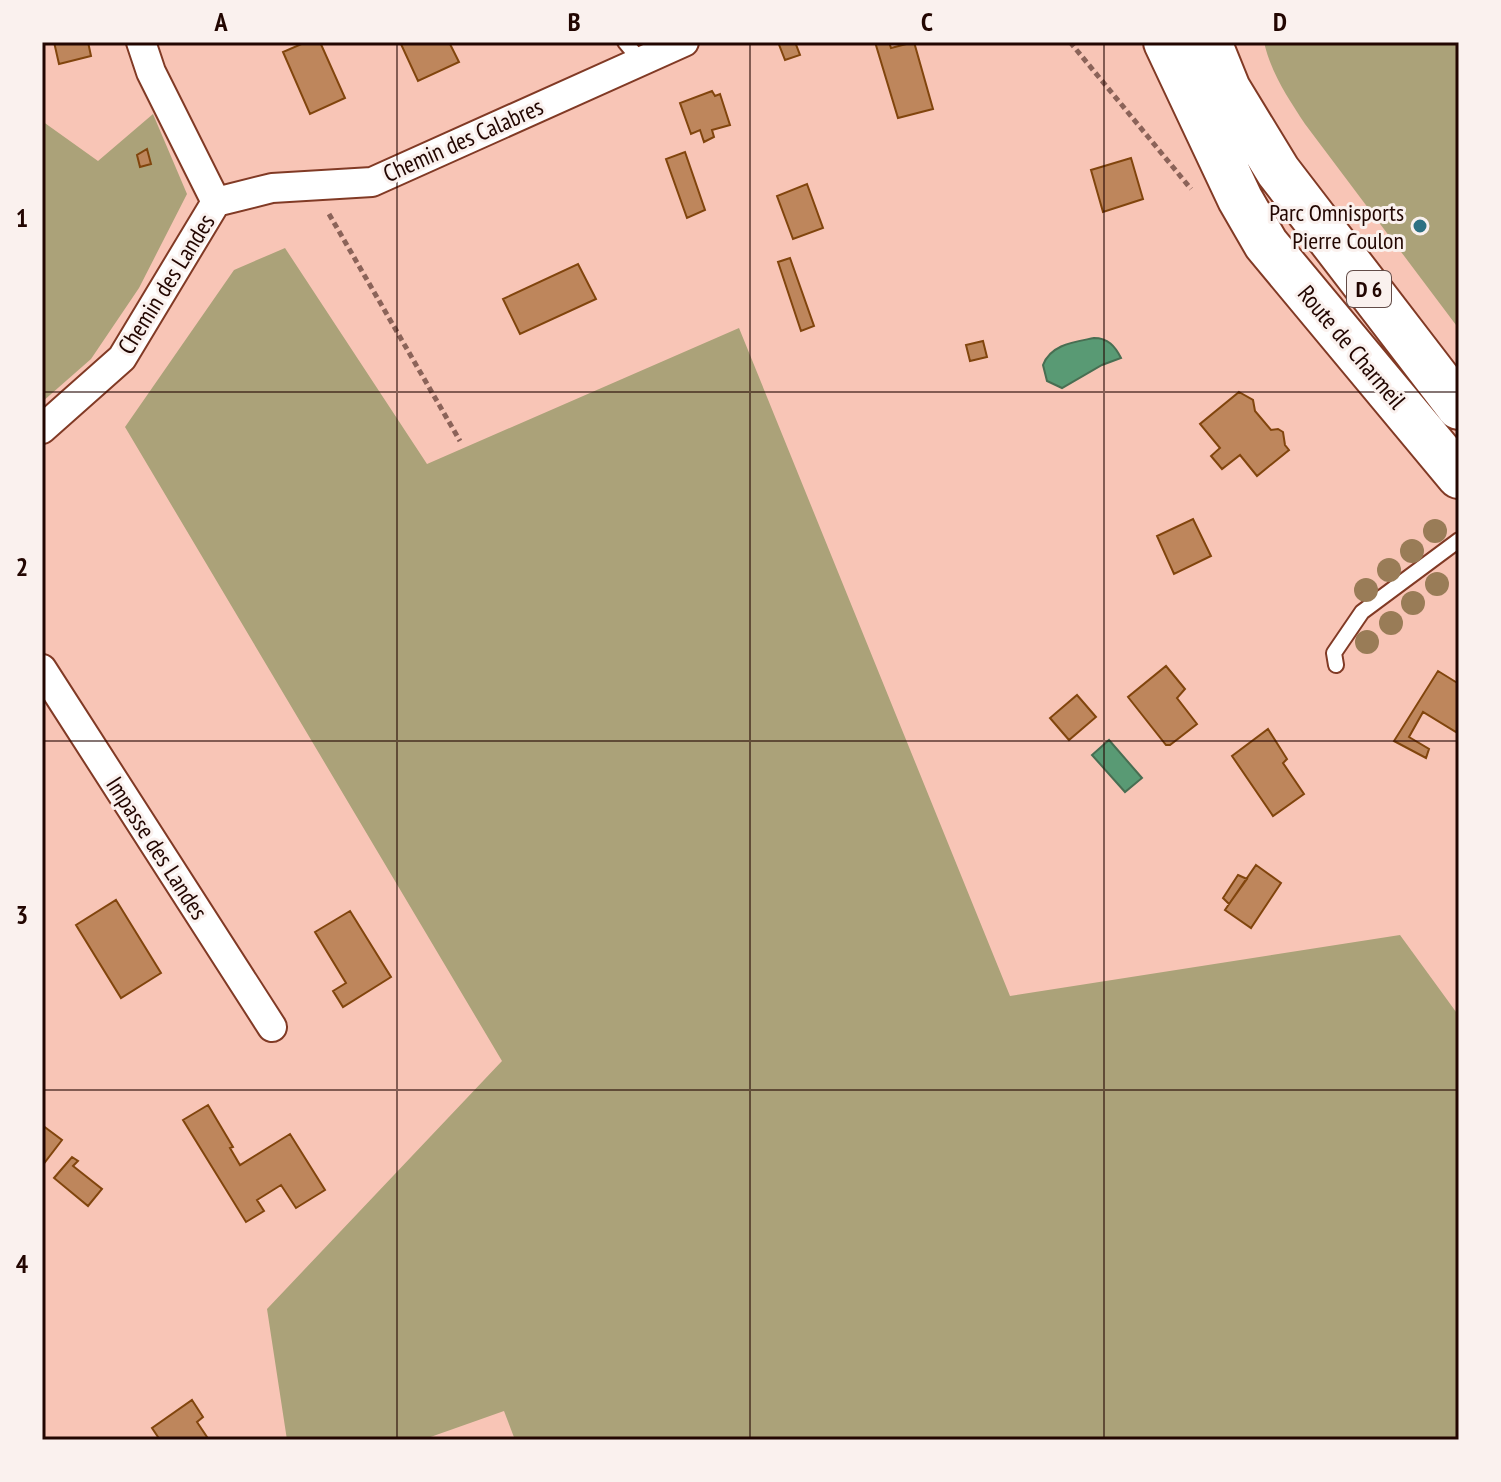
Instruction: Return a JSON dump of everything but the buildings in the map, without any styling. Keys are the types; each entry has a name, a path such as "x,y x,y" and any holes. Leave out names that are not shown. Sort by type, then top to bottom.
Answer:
{"main road":[{"name":"Route de Charmeil","path":"1166,42 1240,199 1266,244 1459,476"},
{"name":"Route de Charmeil","path":"1209,42 1228,89 1278,171 1459,407"},
{"path":"1234,42 1245,88 1278,171"}],"street":[{"path":"141,42 151,72 216,202"},
{"name":"Chemin des Calabres","path":"216,202 272,188 372,182 632,51 684,42"},
{"name":"Chemin des Landes","path":"42,429 122,358 216,202"},
{"name":"Impasse des Landes","path":"42,669 272,1027"}],"lane":[{"path":"1336,665 1334,653 1362,612 1459,540"}],"path":[{"path":"1070,42 1192,190"},
{"path":"312,185 460,441"}],"shaded area":[{"name":"Parc Omnisports Pierre Coulon","path":"1264,42 1459,42 1459,329 1305,124 1276,75"},
{"path":"153,114 187,194 139,288 91,359 42,402 42,121 98,161"},
{"path":"285,248 427,464 739,328 1010,996 1400,935 1459,1016 1459,1440 515,1440 504,1411 422,1440 287,1440 267,1309 502,1061 125,427 234,270"},
{"path":"1094,338 1110,344 1121,358 1062,388 1047,381 1043,365 1052,352 1064,345"},
{"path":"1109,740 1142,778 1125,792 1092,755"}],"place":[{"name":"Parc Omnisports Pierre Coulon","path":"1420,226"}]}
